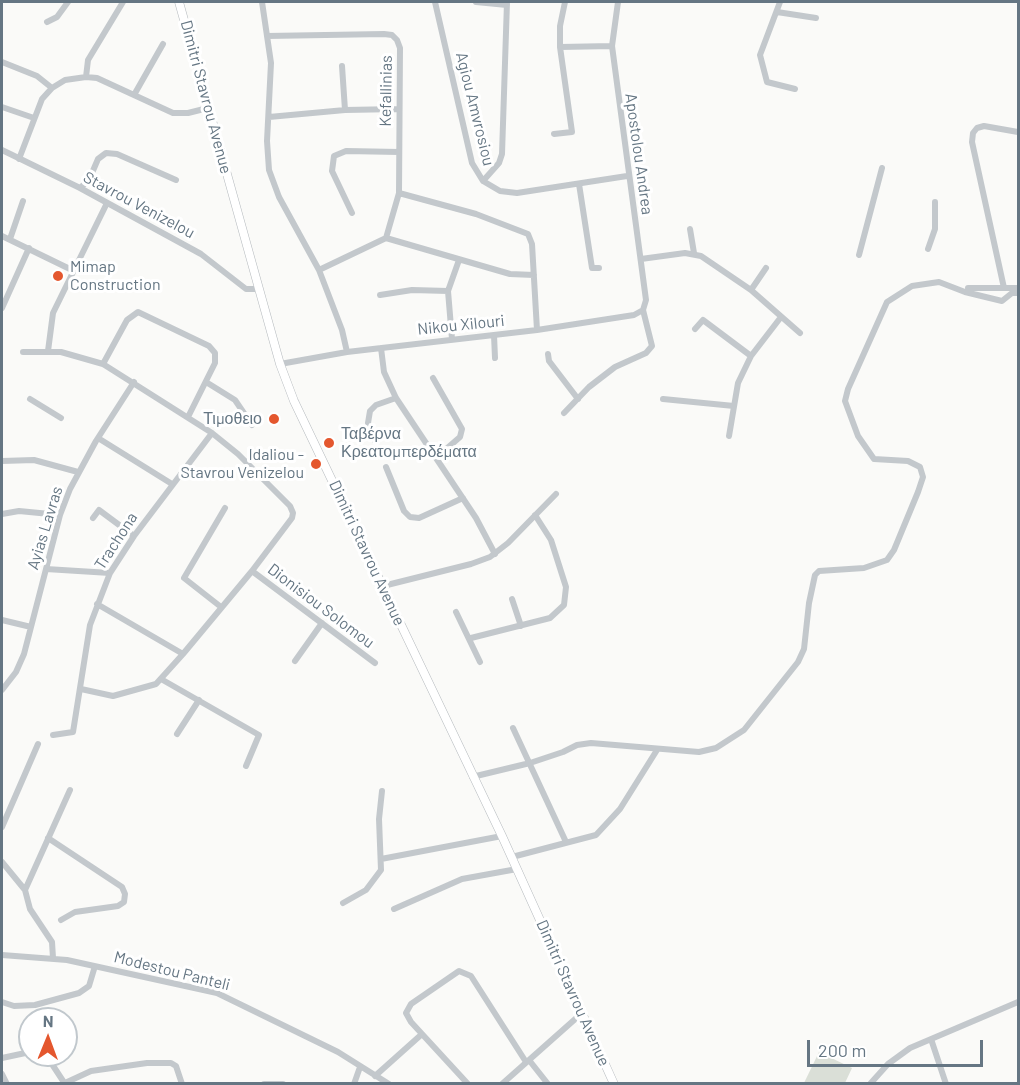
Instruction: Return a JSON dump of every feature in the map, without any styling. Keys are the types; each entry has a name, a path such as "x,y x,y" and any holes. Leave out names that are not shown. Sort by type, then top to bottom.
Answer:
{"main road":[{"name":"Dimitri Stavrou Avenue","path":"179,2 280,364 294,401 518,869 614,1083"}],"street":[{"path":"47,22 57,17 68,2"},
{"path":"86,77 88,60 123,2"},
{"path":"262,2 271,74 267,156 273,184 319,270 341,326 347,352"},
{"name":"Agiou Amvrosiou","path":"435,2 472,163 483,181 495,189 512,193 627,176"},
{"path":"476,2 507,3 502,154 499,163 483,181"},
{"path":"554,134 572,132 560,47 560,26 565,2"},
{"name":"Apostolou Andrea","path":"578,399 615,367 646,353 652,346 643,310 646,300 627,176 612,46 618,2"},
{"path":"780,2 759,55 767,82 795,89"},
{"path":"777,12 816,18"},
{"name":"Kefallinias","path":"267,36 393,36 400,48 399,193 386,238"},
{"path":"134,95 163,45"},
{"path":"560,47 612,46"},
{"path":"2,62 41,78 52,87"},
{"path":"342,66 345,110"},
{"path":"19,159 40,103 58,83 86,77 97,78 177,113 208,108"},
{"path":"2,107 34,118"},
{"path":"268,117 345,110 399,109"},
{"path":"1004,288 972,142 972,133 984,126 1018,132"},
{"name":"Stavrou Venizelou","path":"2,150 80,188 201,254 246,289 259,289"},
{"path":"352,213 332,171 334,156 346,151 399,152"},
{"path":"80,188 88,180 98,159 106,153 117,154 176,180"},
{"path":"859,255 882,168"},
{"path":"579,184 592,268 599,268"},
{"path":"399,193 476,214 525,232 532,244 537,330"},
{"path":"10,239 23,201"},
{"path":"928,249 935,229 935,202"},
{"path":"48,351 52,317 107,203"},
{"path":"690,229 694,253"},
{"path":"2,236 74,272"},
{"path":"319,270 386,238 510,274 534,275"},
{"path":"2,308 28,248"},
{"path":"640,259 694,253 710,261 751,290 801,333"},
{"path":"452,339 448,291 459,260"},
{"path":"751,290 766,268"},
{"path":"472,777 530,763 563,752 577,744 591,743 699,752 716,748 744,730 798,662 804,649 815,574 824,570 875,565 887,560 894,550 918,492 922,471 908,461 874,459 858,436 845,401 887,302 912,286 926,282 939,282 965,292 1002,301 1018,291"},
{"path":"968,288 985,290 1004,288 1018,291"},
{"path":"380,295 412,290 448,291"},
{"name":"Nikou Xilouri","path":"280,364 347,352 537,330 634,315 643,310"},
{"path":"103,364 128,317 135,313 142,313 213,349 215,363 188,417"},
{"path":"729,436 738,383 750,356 781,317"},
{"path":"695,329 703,320 750,356"},
{"path":"494,335 495,358"},
{"path":"381,348 384,372 396,398 464,498 495,554"},
{"name":"Dionisiou Solomou","path":"22,352 48,351 103,364 188,417 238,454 292,508 292,518 252,571 375,663"},
{"path":"548,354 549,362 578,399 564,413"},
{"path":"433,378 462,429 460,437 437,457"},
{"name":"Ayias Lavras","path":"2,690 18,667 31,627 60,515 78,472 134,382"},
{"path":"206,382 235,400 252,425"},
{"path":"375,441 368,423 370,411 376,405 396,398"},
{"path":"30,399 61,418"},
{"path":"663,399 734,406"},
{"name":"Trachona","path":"53,735 73,732 90,625 110,573 134,536 212,433"},
{"path":"98,438 172,484"},
{"path":"2,461 34,460 78,472"},
{"path":"386,467 404,511 410,517 421,517 464,498"},
{"path":"383,586 471,564 495,554 556,494"},
{"path":"221,607 184,578 225,508"},
{"path":"93,518 99,510 134,536"},
{"path":"2,514 19,511 60,515"},
{"path":"471,638 550,618 564,605 566,597 551,540 535,515"},
{"path":"46,569 110,573"},
{"path":"81,689 113,696 156,684 252,571"},
{"path":"512,599 521,626"},
{"path":"97,604 183,654"},
{"path":"456,612 471,638 480,662"},
{"path":"2,620 31,627"},
{"path":"295,661 322,623"},
{"path":"161,679 259,735 246,766"},
{"path":"177,734 199,700"},
{"path":"513,728 566,842"},
{"path":"2,827 38,744"},
{"path":"512,857 596,835 620,809 657,750"},
{"path":"25,890 70,790"},
{"path":"343,903 366,890 381,870 379,819 382,791"},
{"path":"381,859 502,836"},
{"path":"48,838 122,887 125,894 124,902 118,906 75,912 61,920"},
{"path":"2,862 25,890 30,909 52,942 53,958"},
{"path":"394,909 462,879 518,869"},
{"name":"Modestou Panteli","path":"2,955 53,958 217,993 338,1052 389,1083"},
{"path":"2,1002 14,1006 35,1005 79,993 89,986 95,966"},
{"path":"468,1083 408,1018 409,1007 455,973 465,971 471,976 528,1061 548,1083"},
{"path":"870,1083 898,1056 931,1039 1018,1002"},
{"path":"502,1083 582,1012"},
{"path":"375,1076 422,1034"},
{"path":"931,1039 946,1083"},
{"path":"2,1058 18,1055"},
{"path":"54,1067 65,1083 91,1071 147,1063 171,1063 179,1070 182,1083"},
{"path":"354,1083 360,1067"},
{"path":"2,1074 7,1083"},
{"path":"264,1083 283,1083"}],"shaded area":[{"path":"819,1052 852,1068 845,1083 804,1083"}],"place":[{"name":"Mimap Construction","path":"58,276"},
{"name":"Τιμοθειο","path":"274,419"},
{"name":"Ταβέρνα Κρεατομπερδέματα","path":"329,443"},
{"name":"Idaliou - Stavrou Venizelou","path":"316,464"}]}
